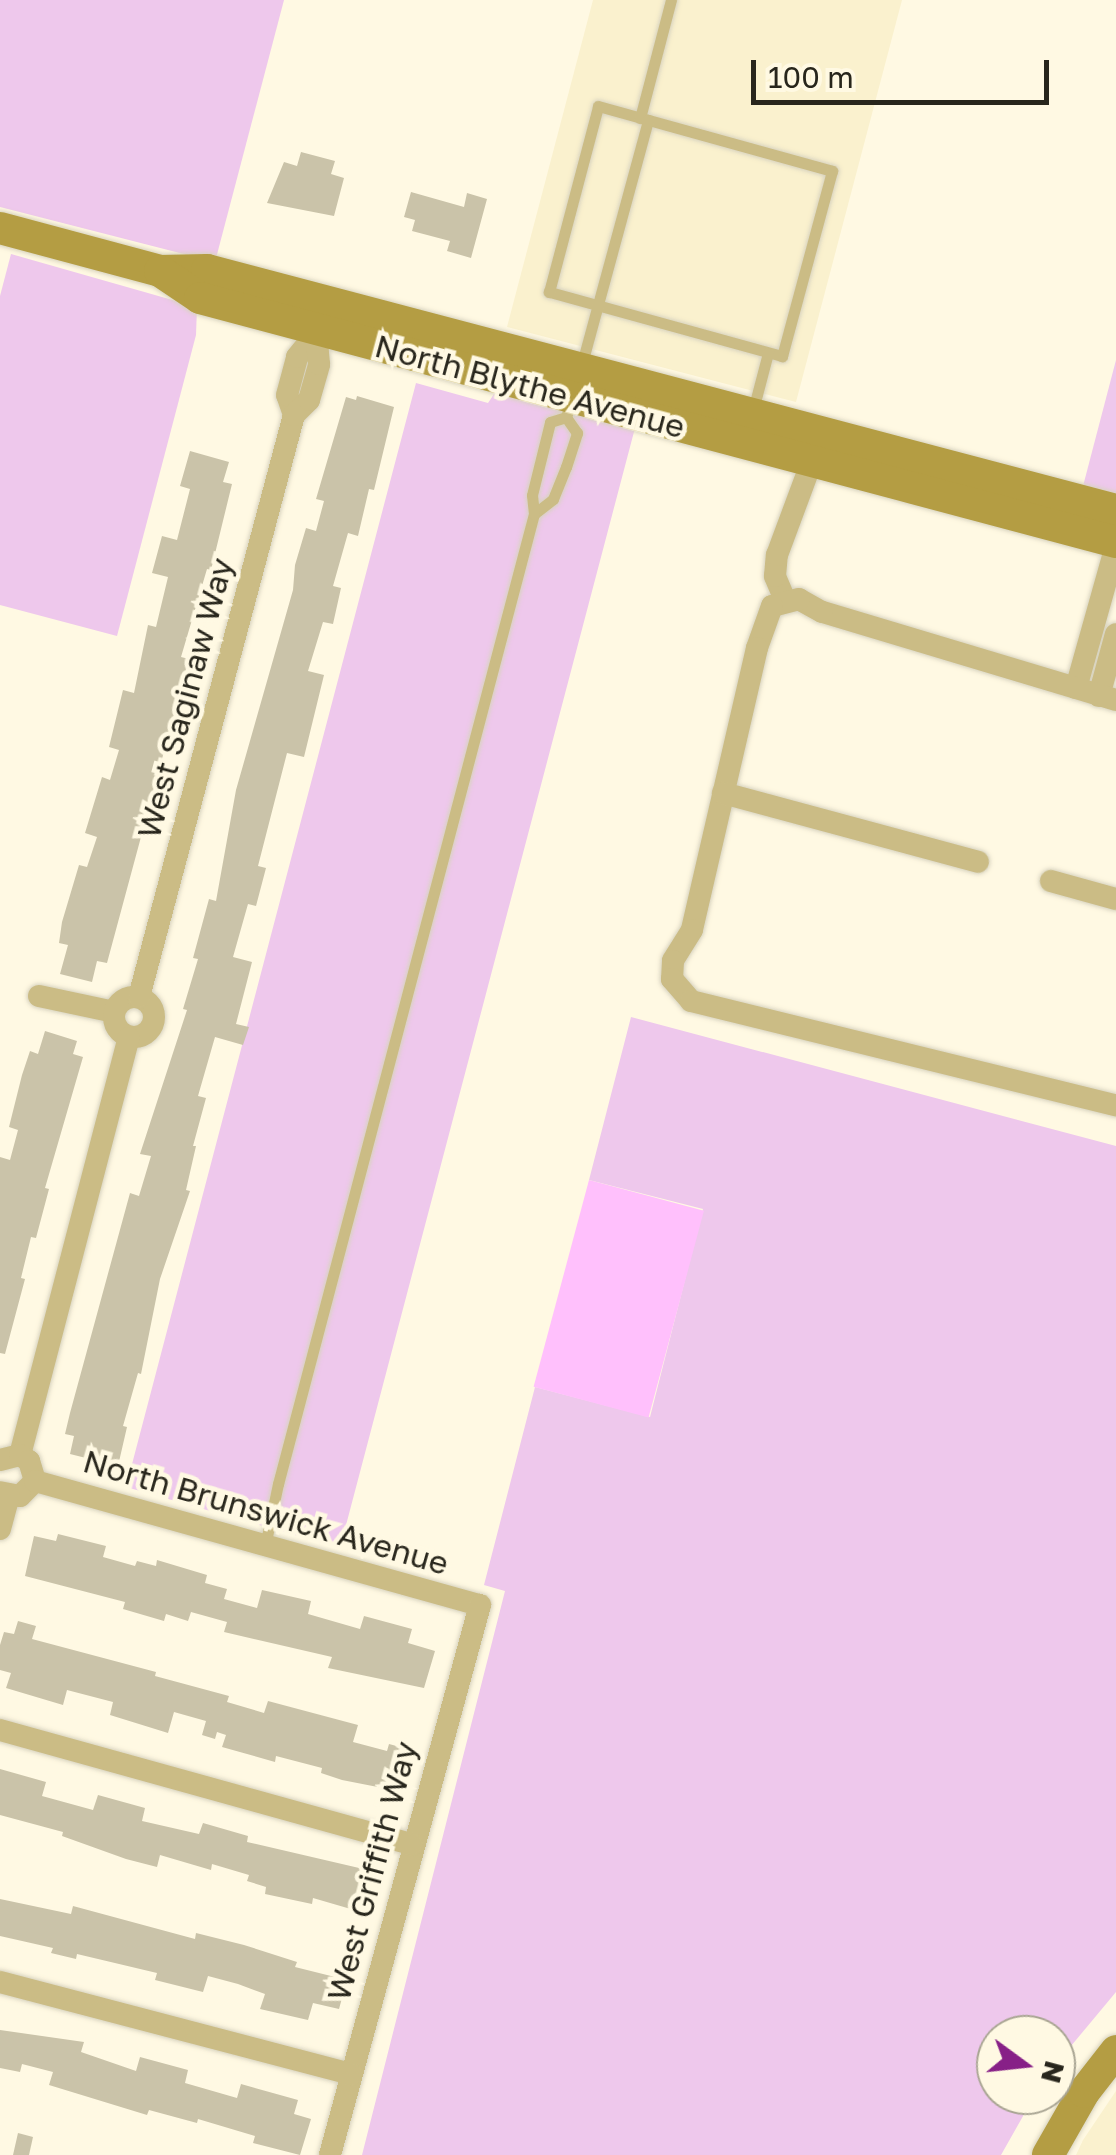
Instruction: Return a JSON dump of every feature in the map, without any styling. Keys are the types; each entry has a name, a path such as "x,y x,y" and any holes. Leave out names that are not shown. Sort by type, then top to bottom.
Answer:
{"street":[{"name":"North Blythe Avenue","path":"0,228 160,271 207,270 502,348 573,394"},
{"name":"North Blythe Avenue","path":"160,271 200,298 573,394 749,428 1116,510"},
{"name":"North Blythe Avenue","path":"316,328 341,316 482,353 502,348"},
{"name":"West Saginaw Way","path":"140,997 294,415 308,400 319,364 316,328"},
{"name":"North Blythe Avenue","path":"749,428 812,461 1116,544"},
{"path":"784,600 775,576 777,555 812,461"},
{"path":"1076,688 1105,624 1116,544"},
{"path":"1116,634 1107,698 822,612 800,600 784,600 767,613 692,930 673,961 672,979 691,1001 1116,1105"},
{"path":"723,794 978,862"},
{"path":"1051,880 1116,899"},
{"path":"38,996 114,1012"},
{"path":"140,997 152,1006 155,1022 145,1036 129,1038 116,1028 114,1012 124,999 140,997"},
{"path":"0,1528 4,1494 20,1496 34,1481 30,1461 10,1458 129,1038"},
{"name":"North Brunswick Avenue","path":"34,1481 480,1606"},
{"name":"West Griffith Way","path":"330,2155 480,1606"},
{"path":"0,1730 412,1844"},
{"path":"0,1982 351,2074"},
{"path":"1048,2155 1084,2092 1116,2051"}],"lane":[{"path":"534,514 553,500 576,433 573,394 672,0"},
{"path":"598,106 644,119 832,171 782,356 548,292 598,106"},
{"path":"749,428 768,353"},
{"path":"266,1546 278,1484 534,514 532,495 550,422 573,394"},
{"path":"540,461 566,468"}],"shaded area":[{"path":"0,0 284,0 215,262 0,207"},
{"path":"593,0 902,0 796,402 507,327"},
{"path":"11,254 197,307 196,335 117,636 0,605 0,296"},
{"path":"1116,360 1116,499 1082,490"},
{"path":"416,383 488,403 496,391 635,428 340,1548 126,1487"},
{"path":"631,1017 1116,1146 1116,1992 1076,2040 1076,2015 976,2015 976,2115 1024,2115 1001,2155 362,2155 505,1591 484,1585 535,1387 650,1417 703,1209 589,1180"},
{"path":"589,1180 704,1211 649,1418 534,1387"},
{"path":"1116,2091 1116,2155 1076,2155 1083,2140"}],"building":[{"path":"301,152 335,161 331,174 344,178 334,216 267,203 284,162 297,166"},
{"path":"411,192 464,207 467,193 487,199 471,258 447,251 450,241 412,231 415,220 404,217"},
{"path":"357,396 394,407 374,490 369,489 358,536 348,533 333,586 341,588 333,624 323,622 308,671 324,675 304,757 287,753 258,866 266,868 256,906 248,904 233,957 252,962 236,1024 249,1027 243,1045 215,1037 198,1096 206,1098 193,1146 186,1190 190,1191 160,1279 141,1374 138,1373 123,1426 127,1427 118,1466 70,1454 74,1436 65,1434 130,1193 139,1196 151,1156 140,1154 187,1010 183,1009 198,959 193,958 209,899 216,901 236,790 293,590 295,565 306,528 316,531 324,501 316,499 346,397 356,400"},
{"path":"190,451 229,462 223,482 232,484 211,570 207,569 181,657 189,659 107,963 97,961 92,982 60,974 68,945 59,943 62,922 79,865 87,867 97,837 85,833 102,777 110,780 119,750 109,747 123,690 134,693 148,625 156,627 168,577 152,573 162,536 177,540 190,489 180,486"},
{"path":"45,1031 77,1041 73,1054 83,1057 45,1188 49,1189 36,1238 31,1237 21,1278 25,1279 5,1354 0,1353 0,1157 10,1160 18,1130 9,1127 22,1075 30,1051 38,1054"},
{"path":"58,1534 106,1546 103,1557 135,1566 137,1561 156,1566 157,1560 207,1575 205,1583 227,1589 224,1599 257,1608 262,1590 311,1601 308,1614 360,1629 364,1616 412,1629 408,1643 435,1651 424,1688 328,1668 332,1657 224,1632 227,1622 191,1612 188,1621 166,1614 164,1621 123,1609 125,1602 25,1576 34,1536 56,1541"},
{"path":"18,1621 36,1626 32,1639 156,1672 155,1676 229,1696 227,1702 264,1713 268,1701 358,1725 353,1742 387,1751 389,1744 404,1748 393,1790 342,1780 321,1773 322,1768 276,1756 275,1762 222,1747 226,1735 217,1732 215,1739 202,1735 206,1721 174,1712 168,1733 110,1715 113,1702 67,1690 63,1705 6,1688 11,1673 0,1670 0,1645 4,1632 14,1634"},
{"path":"0,1769 46,1782 42,1796 93,1810 98,1795 145,1808 142,1821 199,1834 203,1823 248,1836 247,1842 372,1871 361,1912 313,1898 312,1904 265,1894 266,1887 247,1881 249,1875 212,1864 211,1870 160,1855 157,1867 126,1859 62,1836 63,1832 0,1815"},
{"path":"0,1899 71,1914 73,1906 195,1939 196,1933 244,1945 297,1962 295,1967 347,1980 339,2009 313,2003 308,2020 260,2009 265,1994 208,1976 203,1992 155,1980 157,1973 77,1954 76,1959 51,1953 53,1948 0,1936"},
{"path":"0,2030 84,2042 81,2052 136,2071 140,2057 188,2070 185,2083 237,2098 241,2084 298,2100 294,2114 311,2119 300,2155 253,2143 255,2136 198,2119 197,2123 149,2110 147,2115 49,2085 53,2072 22,2064 20,2072 0,2068"},
{"path":"18,2133 33,2137 29,2155 13,2155"}]}
